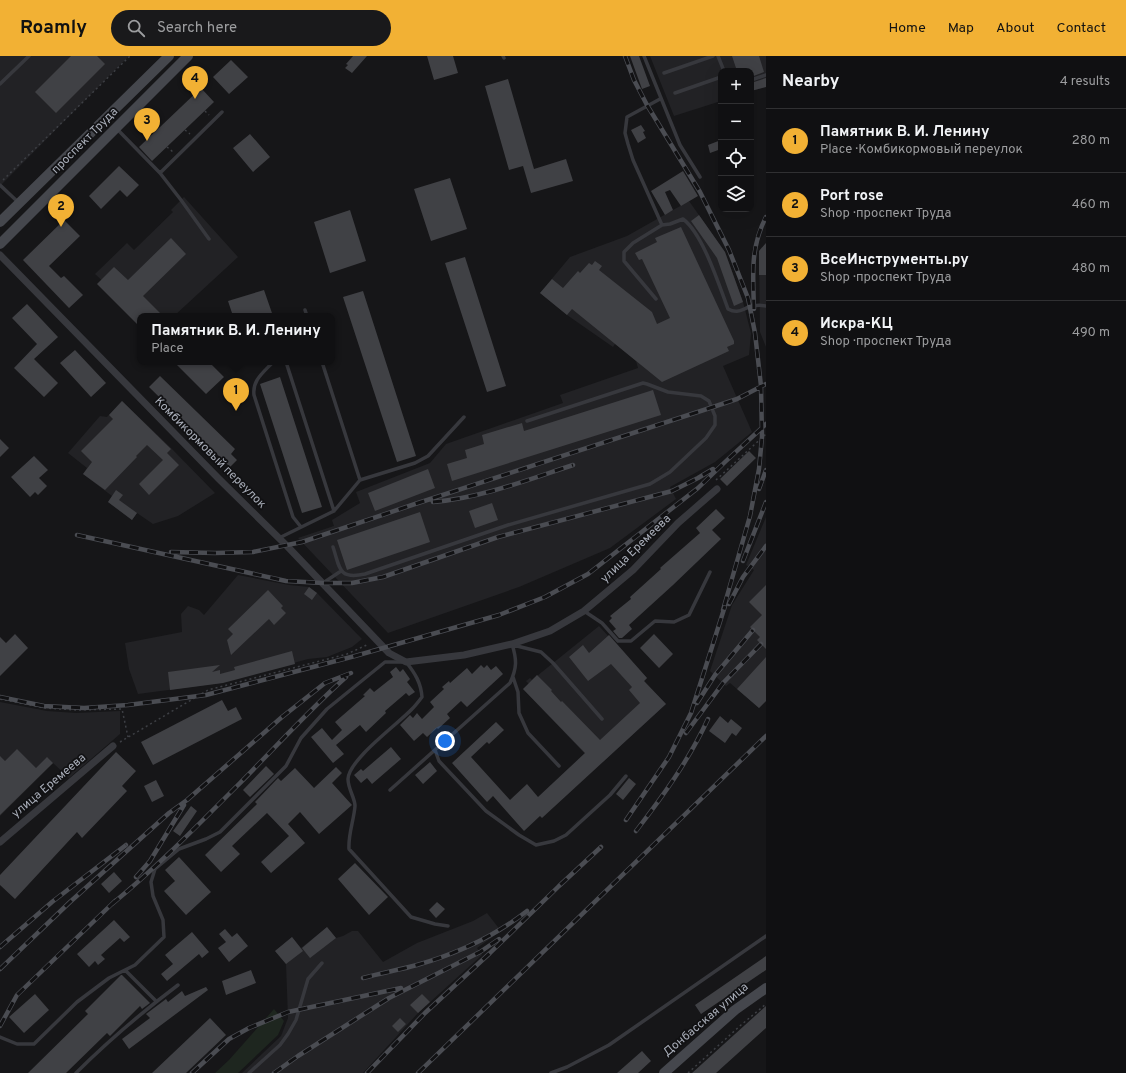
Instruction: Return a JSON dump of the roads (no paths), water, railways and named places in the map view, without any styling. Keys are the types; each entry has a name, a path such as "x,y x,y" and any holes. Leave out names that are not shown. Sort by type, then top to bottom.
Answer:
{"main road":[{"name":"проспект Труда","path":"0,222 169,56"},
{"name":"проспект Труда","path":"0,244 188,56"},
{"name":"Донбасская улица","path":"664,1073 735,1010 766,988"}],"street":[{"name":"Комбикормовый переулок","path":"0,255 323,583 389,653 406,662"},
{"name":"улица Еремеева","path":"406,662 464,655 512,644 550,631 584,611 634,570 678,523 718,489"},
{"name":"улица Еремеева","path":"0,842 113,746"}],"lane":[{"path":"0,84 29,56"},
{"path":"644,56 680,146 700,178"},
{"path":"664,73 713,56"},
{"path":"718,56 723,68"},
{"path":"754,79 766,74"},
{"path":"675,93 718,78"},
{"path":"660,99 627,117 625,133 633,160 662,225"},
{"path":"160,173 222,112"},
{"path":"116,128 160,173 209,239"},
{"path":"0,184 19,203"},
{"path":"656,299 624,260 624,252 633,243 662,225 670,224 683,219 689,223 708,256 728,309 733,312 740,311 750,306 766,306"},
{"path":"270,365 254,384 254,395 293,517 301,527"},
{"path":"287,365 334,511"},
{"path":"323,365 360,480"},
{"path":"333,547 341,571 346,575 353,576 365,574 508,525 650,484 670,472 706,438 715,425 715,416 709,401 701,396 668,392 643,383 527,421"},
{"path":"279,538 334,511 360,480 414,463 428,456 464,417"},
{"path":"323,583 341,571"},
{"path":"584,611 602,623 618,641 631,641 655,621 674,622 689,615 710,572"},
{"path":"390,790 510,684 516,670 516,655 512,644"},
{"path":"512,644 541,652 553,663 602,719"},
{"path":"0,1037 17,1044 34,1044 77,1002 109,978 135,965 164,937 163,920 153,896 152,882 155,869 179,849 220,832 286,766 301,738 327,709 385,662 406,662 416,676 421,687 422,697 412,709 353,766 348,778 350,791 355,803 353,824 348,841 349,848 411,917 448,926"},
{"path":"513,677 518,692 519,713 528,733 559,766"},
{"path":"434,750 439,761 486,811 519,835 536,845 554,842 566,835 610,795 626,776"},
{"path":"551,1073 567,1067 609,1045 766,936"},
{"path":"249,1073 280,1045 288,1034 296,1020 308,979 322,963"},
{"path":"125,970 156,1001"},
{"path":"76,1073 106,1043 143,1011 178,985"}],"railway":[{"path":"625,56 634,80 647,105 700,192 729,250 748,298 755,333 761,386 762,437 759,469 750,516 723,610"},
{"path":"754,309 753,273 755,251 757,240 766,217"},
{"path":"171,552 253,552 302,542 737,399 766,384"},
{"path":"0,697 44,706 84,708 128,705 206,695 355,656 499,615 545,597 588,574 698,488 766,424"},
{"path":"433,502 469,497 573,465"},
{"path":"77,535 286,581 352,583 383,577 498,537 672,491 713,469"},
{"path":"759,489 766,470"},
{"path":"743,561 766,502"},
{"path":"729,604 743,577 766,546"},
{"path":"626,820 669,757 691,713 725,606"},
{"path":"697,703 715,675 753,630"},
{"path":"686,733 723,683 761,644"},
{"path":"0,969 70,902 169,813 187,800 282,717 325,683 351,673"},
{"path":"112,904 176,847 304,717 346,677"},
{"path":"636,831 675,777 693,749 708,719"},
{"path":"418,1073 766,736"},
{"path":"136,877 150,861 184,805"},
{"path":"0,947 52,902 126,845"},
{"path":"367,1073 425,1013 601,847"},
{"path":"0,1026 17,995 115,901"},
{"path":"363,978 432,961 461,950 502,928 527,911"},
{"path":"274,1073 389,998 480,952 499,939"},
{"path":"192,1073 229,1039 249,1028 288,1012 401,988"}],"place":[{"name":"Искра-КЦ","path":"195,99"},
{"name":"ВсеИнструменты.ру","path":"147,141"},
{"name":"Port rose","path":"61,227"},
{"name":"Памятник В. И. Ленину","path":"236,411"}]}
